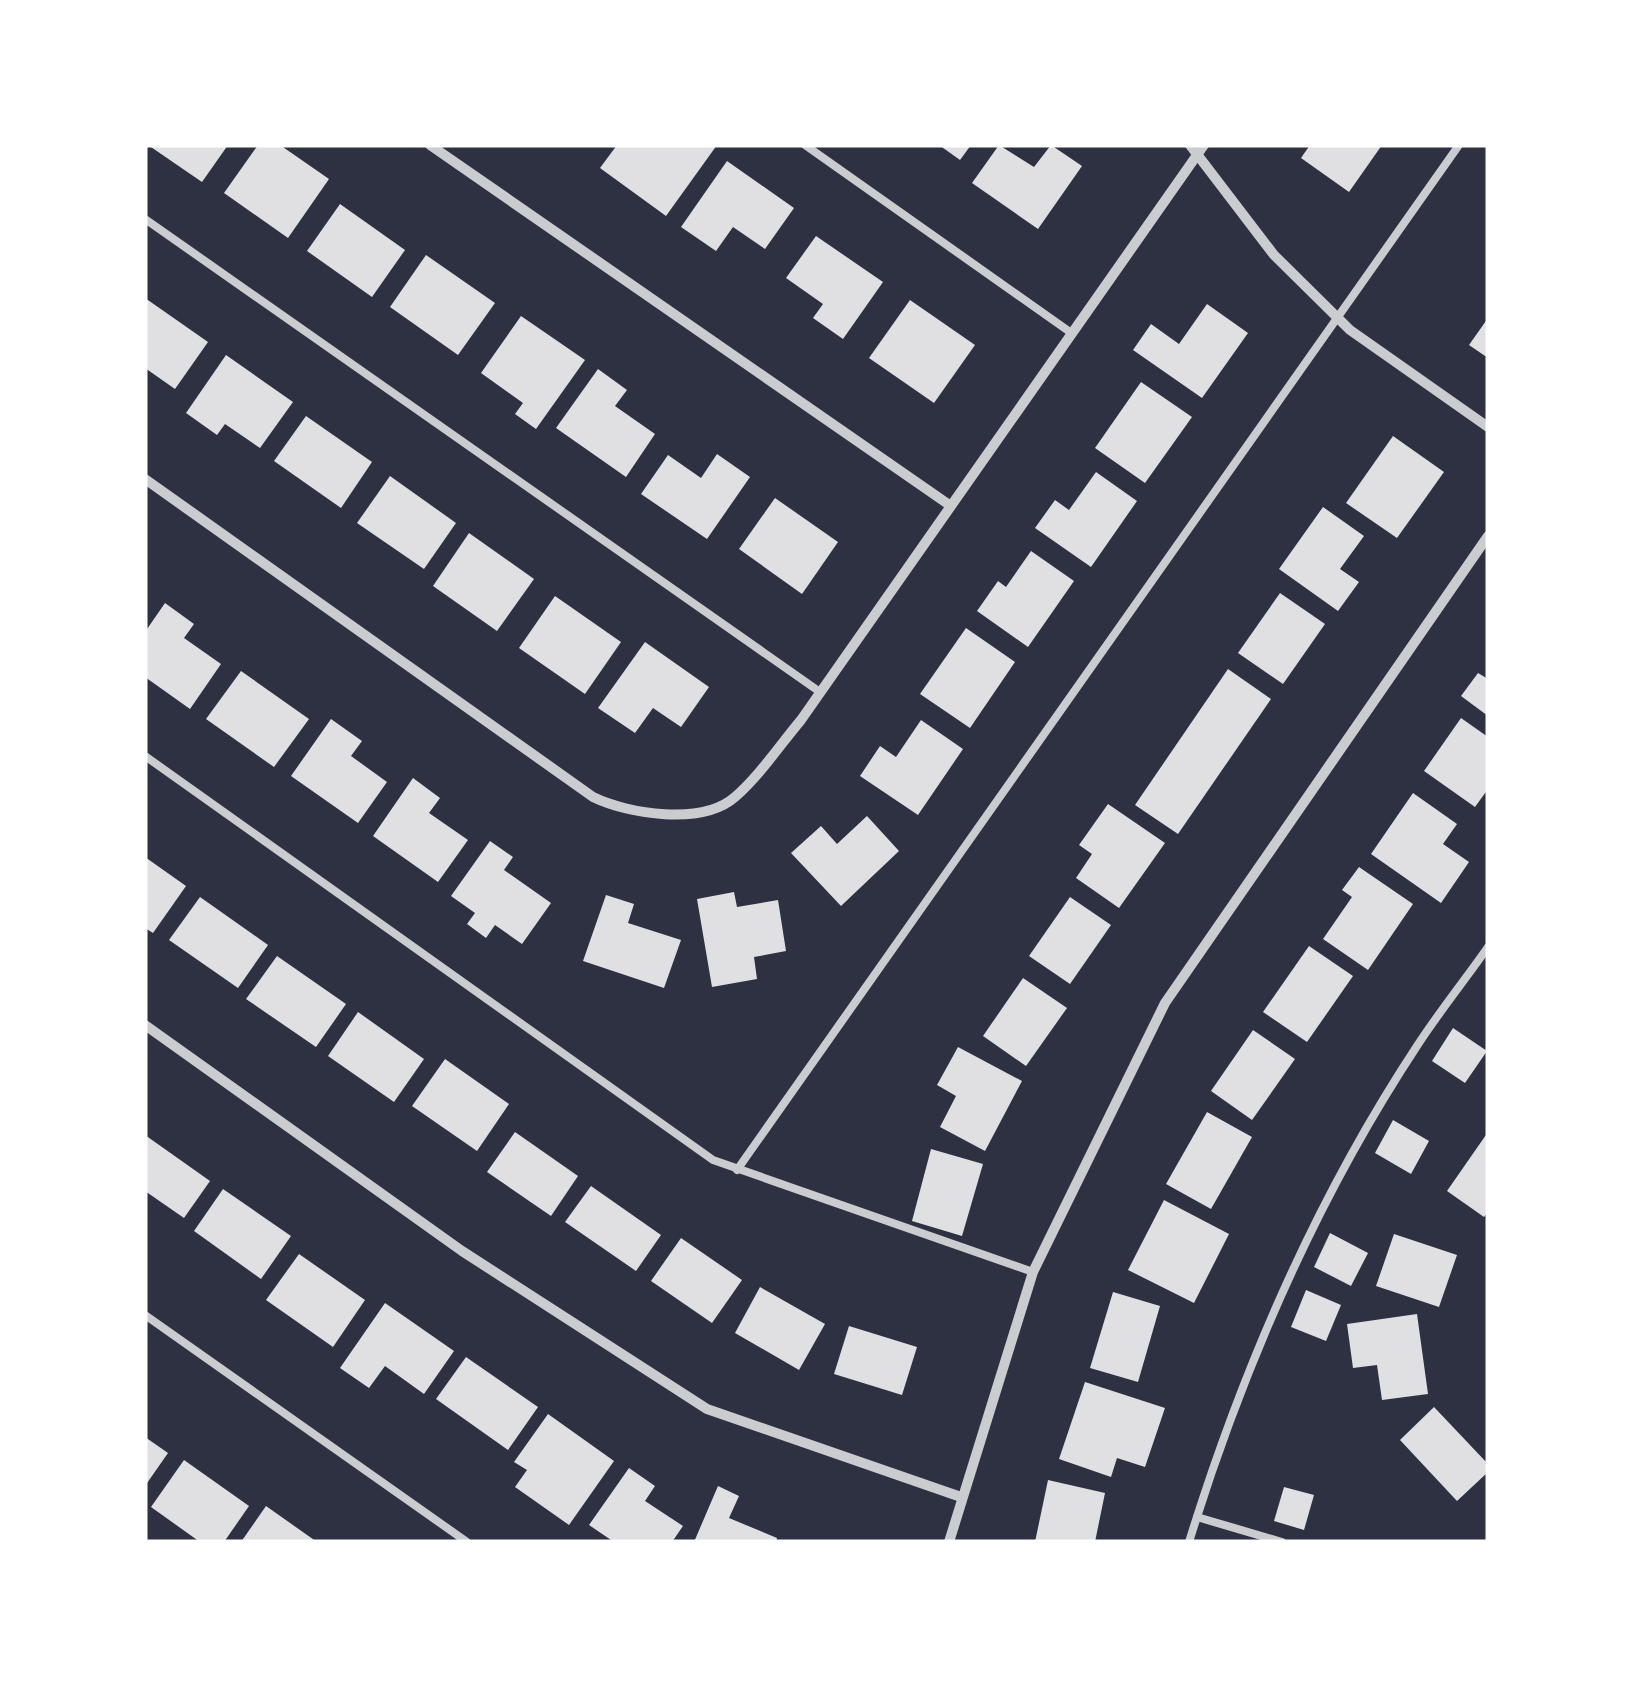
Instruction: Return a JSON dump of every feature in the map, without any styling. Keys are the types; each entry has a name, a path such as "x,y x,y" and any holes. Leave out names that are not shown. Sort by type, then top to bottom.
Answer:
{"street":[{"path":"430,145 948,504"},
{"path":"145,479 613,807 675,817 732,800 820,692 1197,148 1274,255 1338,318 1488,426"},
{"path":"949,1542 1033,1272 1165,1003 1488,536"},
{"path":"145,1025 462,1251 706,1409 961,1497"}],"lane":[{"path":"805,145 1070,332"},
{"path":"737,1170 1459,145"},
{"path":"145,219 820,692"},
{"path":"145,756 713,1160 1033,1272"},
{"path":"1189,1542 1250,1367 1298,1255 1417,1045 1488,947"},
{"path":"145,1315 467,1542"},
{"path":"1197,1517 1282,1542"}],"building":[{"path":"148,145 228,145 202,182"},
{"path":"258,145 280,145 329,179 288,238 224,193"},
{"path":"617,145 717,145 666,216 600,168"},
{"path":"939,145 971,145 960,160"},
{"path":"999,145 1034,167 1051,145 1082,166 1038,229 972,183"},
{"path":"1310,145 1382,145 1349,192 1301,158"},
{"path":"727,161 794,208 765,249 733,227 716,251 681,227"},
{"path":"340,204 405,250 372,297 307,251"},
{"path":"816,236 883,282 843,339 813,318 823,304 786,278"},
{"path":"426,255 495,303 458,355 390,307"},
{"path":"145,298 208,342 175,389 145,368"},
{"path":"910,300 975,345 934,403 869,358"},
{"path":"1207,304 1248,333 1202,398 1133,350 1151,324 1179,344"},
{"path":"521,316 585,360 536,429 515,414 523,403 481,373"},
{"path":"1488,318 1488,358 1469,345"},
{"path":"226,355 293,402 260,448 225,424 217,435 186,413"},
{"path":"598,369 627,390 615,406 655,434 626,477 556,428"},
{"path":"1141,382 1192,417 1145,483 1095,448"},
{"path":"306,416 372,462 341,508 274,461"},
{"path":"1393,436 1444,472 1397,538 1346,503"},
{"path":"717,454 750,477 707,539 641,494 668,455 701,478"},
{"path":"1096,472 1137,501 1091,567 1035,528 1055,500 1069,510"},
{"path":"390,476 456,523 424,569 357,523"},
{"path":"775,498 838,542 802,594 739,549"},
{"path":"1323,507 1364,536 1340,569 1359,582 1338,611 1279,569"},
{"path":"469,533 534,579 497,631 433,586"},
{"path":"1031,551 1074,581 1028,647 977,611 998,581 1006,587"},
{"path":"1280,593 1325,624 1283,684 1238,653"},
{"path":"555,596 621,642 585,694 519,648"},
{"path":"165,603 194,624 184,638 221,664 190,709 145,677 145,632"},
{"path":"966,628 1015,662 970,728 920,694"},
{"path":"645,642 709,687 681,727 653,708 635,733 598,708"},
{"path":"1228,669 1271,699 1178,834 1135,805"},
{"path":"241,671 309,719 274,767 206,719"},
{"path":"1478,673 1488,679 1488,716 1461,696"},
{"path":"1461,718 1488,737 1488,789 1475,807 1424,771"},
{"path":"331,719 362,741 351,756 387,782 358,823 291,776"},
{"path":"921,720 963,749 918,815 860,776 880,746 896,757"},
{"path":"413,778 440,798 429,813 468,840 438,882 373,836"},
{"path":"1413,793 1457,824 1443,844 1469,862 1441,903 1371,854"},
{"path":"1108,804 1165,843 1119,908 1076,878 1092,854 1079,845"},
{"path":"867,816 899,851 841,906 791,853 821,826 837,844"},
{"path":"490,841 513,857 504,870 551,903 522,944 495,925 486,938 467,924 475,913 451,896"},
{"path":"145,857 186,886 153,933 145,928"},
{"path":"1359,867 1413,904 1368,970 1323,939 1352,897 1342,890"},
{"path":"734,892 737,907 778,900 786,951 754,957 757,979 712,987 697,899"},
{"path":"606,895 634,904 628,923 681,940 664,988 583,961"},
{"path":"200,897 268,945 238,988 169,940"},
{"path":"1070,897 1111,925 1070,984 1029,956"},
{"path":"1309,946 1353,976 1307,1042 1263,1012"},
{"path":"277,956 346,1004 316,1047 246,999"},
{"path":"1023,978 1067,1008 1026,1066 983,1036"},
{"path":"358,1012 424,1059 394,1102 328,1056"},
{"path":"1453,1028 1487,1051 1465,1083 1432,1061"},
{"path":"1253,1030 1295,1059 1252,1120 1211,1091"},
{"path":"958,1047 1022,1081 985,1151 940,1127 956,1096 937,1085"},
{"path":"445,1059 509,1104 477,1151 412,1106"},
{"path":"1207,1112 1252,1137 1211,1209 1166,1184"},
{"path":"1393,1120 1429,1141 1411,1174 1375,1153"},
{"path":"515,1132 578,1176 551,1216 487,1172"},
{"path":"1488,1132 1488,1212 1484,1217 1447,1191"},
{"path":"145,1135 210,1181 184,1218 145,1191"},
{"path":"931,1149 983,1164 962,1236 912,1221"},
{"path":"591,1186 661,1235 636,1271 565,1222"},
{"path":"223,1189 291,1236 261,1279 194,1231"},
{"path":"1164,1200 1229,1234 1194,1303 1128,1270"},
{"path":"1330,1233 1368,1253 1351,1286 1314,1267"},
{"path":"1394,1234 1457,1255 1439,1307 1376,1286"},
{"path":"681,1238 742,1280 712,1323 651,1281"},
{"path":"299,1254 365,1300 333,1347 266,1300"},
{"path":"760,1287 825,1324 799,1370 735,1333"},
{"path":"1306,1290 1341,1305 1326,1341 1291,1327"},
{"path":"1113,1292 1160,1306 1138,1382 1090,1368"},
{"path":"385,1303 454,1351 424,1394 385,1366 369,1388 340,1368"},
{"path":"1417,1314 1428,1394 1382,1400 1377,1365 1353,1368 1347,1324"},
{"path":"849,1326 917,1347 902,1395 834,1374"},
{"path":"466,1357 538,1407 508,1450 436,1399"},
{"path":"1085,1382 1165,1408 1145,1467 1117,1458 1111,1477 1059,1459"},
{"path":"1434,1407 1488,1464 1488,1472 1457,1501 1400,1440"},
{"path":"548,1414 614,1461 569,1525 515,1487 527,1470 514,1462"},
{"path":"145,1437 168,1453 145,1486"},
{"path":"184,1460 249,1506 224,1542 200,1542 151,1507"},
{"path":"629,1468 655,1486 645,1501 683,1526 672,1542 614,1542 589,1525"},
{"path":"1048,1480 1105,1493 1095,1542 1035,1542"},
{"path":"718,1486 739,1496 729,1518 777,1538 776,1542 694,1542"},
{"path":"1284,1487 1314,1495 1304,1530 1274,1521"},
{"path":"266,1506 317,1542 241,1542"}]}
